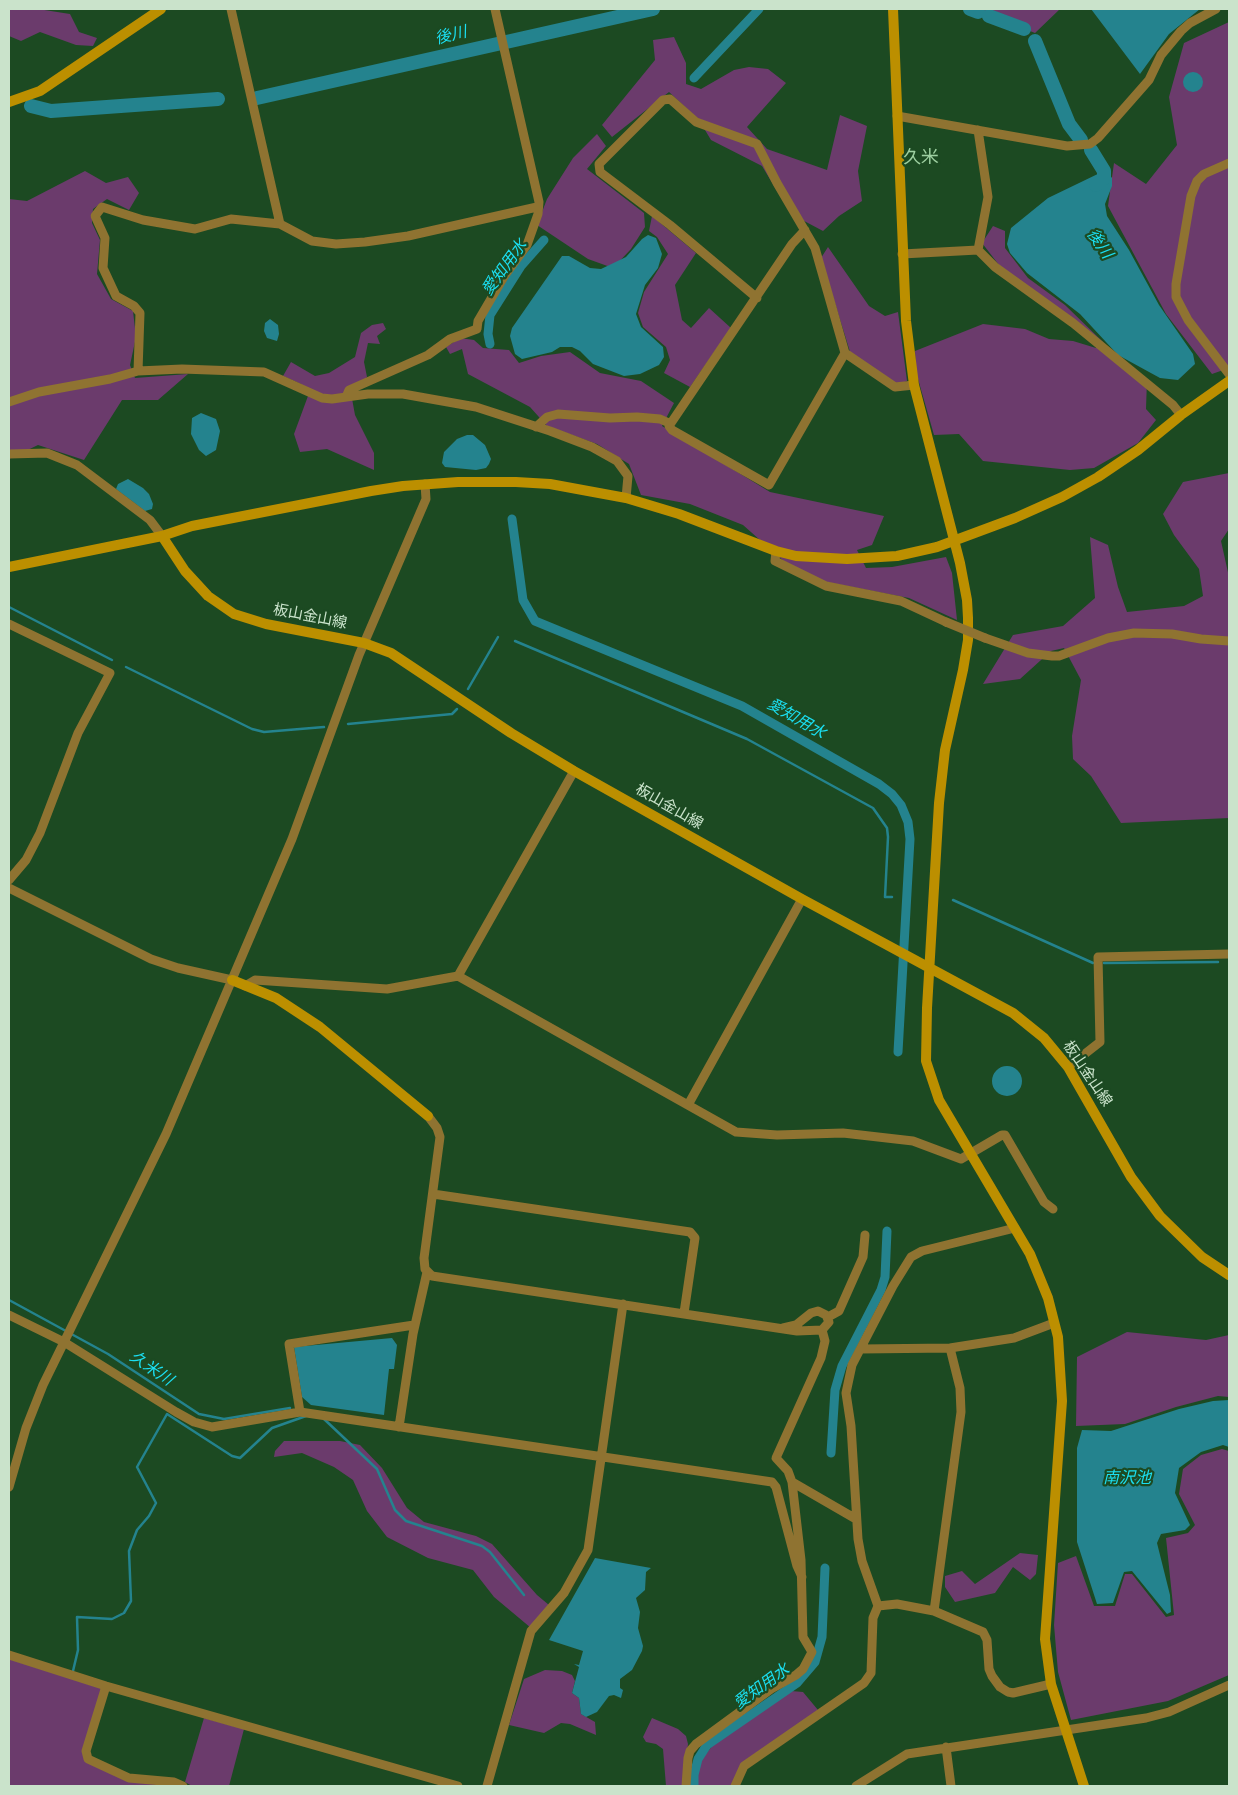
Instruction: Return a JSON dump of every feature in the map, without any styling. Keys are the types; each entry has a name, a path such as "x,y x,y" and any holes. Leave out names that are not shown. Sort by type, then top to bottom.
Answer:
{"street":[{"path":"9,102 40,90 161,9"},
{"path":"232,9 280,224"},
{"path":"346,397 349,390 428,354 450,339 477,329 482,314 527,245 538,214 537,207 539,202 495,9"},
{"path":"893,9 906,321 914,385 965,586 968,640 943,767 926,1050 929,1072 939,1100 1016,1228 1040,1274 1060,1349 1062,1401 1044,1626 1051,1684 1084,1786"},
{"path":"897,116 1067,146 1090,144 1098,138 1149,80 1156,70 1161,55 1176,36 1190,23 1216,9"},
{"path":"757,298 670,225 600,172 599,164 663,100 670,99 696,122 756,144 815,248 845,353 895,387 914,385"},
{"path":"978,130 988,197 978,237 978,250"},
{"path":"1229,163 1204,174 1197,181 1194,188 1180,259 1176,297 1180,309 1229,374"},
{"path":"138,371 140,313 134,306 116,296 106,278 102,261 105,238 96,221 97,211 102,207 106,206 143,220 195,229 231,219 280,224 312,241 358,243 408,236 537,207"},
{"path":"668,426 792,244 805,230"},
{"path":"902,254 978,250 1002,272 1073,323 1173,405 1181,415"},
{"path":"536,427 547,417 558,414 610,418 650,417 669,423 668,426 740,470 769,485 845,353"},
{"path":"9,402 39,392 160,368 250,370 280,377 315,396 332,399 386,393 403,394 476,408 536,427 592,447 616,461 628,476 626,498"},
{"path":"9,567 162,536 192,526 371,491 425,484 516,482 576,488 626,498 679,514 776,551 822,558 897,556 953,541 1015,518 1070,493 1138,450 1181,415 1229,381"},
{"path":"9,454 47,452 77,465 150,520 162,536"},
{"path":"9,1487 26,1428 64,1341 162,1142 292,838 364,643 426,499 425,484"},
{"name":"板山金山線","path":"162,536 185,572 208,596 234,614 266,624 364,643 391,653 511,734 574,771 802,899 1013,1013 1044,1038 1068,1067 1131,1177 1160,1216 1202,1257 1229,1275"},
{"path":"776,551 775,561 826,586 900,601 985,638 1028,653 1059,656 1108,638 1134,633 1160,633 1229,641"},
{"path":"9,624 110,673 78,733 26,860 9,880"},
{"path":"458,976 574,771"},
{"path":"9,888 151,959 178,968 232,980 276,998 320,1027 428,1116 437,1128 440,1137 424,1258 426,1272 414,1325 399,1428"},
{"path":"688,1105 802,899"},
{"path":"1068,1067 1100,1042 1098,957 1229,954"},
{"path":"246,986 255,980 387,989 458,976 736,1132 777,1136 843,1133 913,1141 961,1159 1002,1135 1005,1136 1039,1194 1048,1207 1053,1210"},
{"path":"433,1194 690,1232 695,1238 684,1314"},
{"path":"735,1786 744,1766 868,1679 871,1673 874,1618 878,1606 862,1561 856,1519 851,1426 846,1393 852,1365 892,1286 911,1258 922,1251 1016,1228"},
{"path":"828,1317 838,1310 863,1257 865,1235"},
{"path":"426,1272 437,1278 797,1331 822,1330 828,1326 828,1317"},
{"path":"487,1786 531,1631 564,1593 588,1550 623,1304"},
{"path":"783,1328 796,1324 815,1312 822,1312 828,1317"},
{"path":"9,1315 64,1341 176,1412 202,1425 220,1427 295,1415 300,1412 772,1482 776,1487 802,1576"},
{"path":"861,1349 950,1348 1014,1338 1054,1323"},
{"path":"300,1412 289,1344 414,1325"},
{"path":"686,1786 690,1751 696,1744 771,1689 803,1669 812,1652 803,1637 802,1576 792,1482 788,1472 776,1458 821,1358 824,1341 822,1330"},
{"path":"934,1611 961,1412 960,1388 950,1348"},
{"path":"792,1482 856,1519"},
{"path":"878,1606 897,1604 934,1611 983,1632 987,1640 989,1669 1000,1687 1008,1692 1013,1693 1051,1684"},
{"path":"9,1655 106,1686 458,1786"},
{"path":"856,1786 907,1754 1146,1718 1169,1712 1229,1685"},
{"path":"106,1686 86,1751 88,1759 129,1778 174,1782 183,1786"},
{"path":"946,1747 951,1786"}],"shaded area":[{"path":"38,9 70,14 79,32 97,38 93,46 76,45 40,32 21,41 9,36 9,10"},
{"path":"975,9 1060,9 1035,33"},
{"path":"1229,22 1229,368 1212,374 1166,314 1108,206 1114,163 1146,184 1177,145 1169,97 1184,43"},
{"path":"674,37 686,63 686,84 701,89 734,70 749,67 768,69 786,83 747,127 767,149 827,170 840,115 867,126 858,171 862,201 839,216 823,231 791,214 762,166 711,140 699,120 669,92 612,137 602,125 655,60 653,40"},
{"path":"597,134 606,146 587,169 644,213 645,227 631,249 613,268 588,259 537,225 547,199 573,158"},
{"path":"85,171 106,183 128,177 139,193 129,210 107,199 93,209 92,223 100,240 97,274 111,299 133,311 136,337 130,365 135,378 188,374 158,400 122,400 84,460 38,445 9,459 9,199 27,201"},
{"path":"652,216 696,253 675,285 682,320 691,328 709,308 731,328 690,387 664,373 670,360 666,347 643,327 638,313 644,292 668,254 657,237 649,231"},
{"path":"993,226 1005,231 1005,248 1028,278 1065,305 1104,343 1123,366 1147,380 1146,409 1156,420 1138,443 1094,468 1070,470 983,461 959,434 934,435 916,372 915,351 983,324 1025,329 1049,339 1073,341 1096,348 1100,343 999,265 982,243"},
{"path":"828,247 869,306 885,316 898,312 907,381 897,385 851,355 821,258"},
{"path":"383,323 386,329 377,336 380,344 368,343 364,362 367,377 351,393 355,415 374,453 374,470 327,449 300,452 294,434 308,396 301,384 283,376 291,362 315,376 329,373 355,357 361,333 372,325"},
{"path":"460,338 474,340 483,348 509,350 519,363 541,356 570,352 600,373 641,381 674,403 662,426 770,492 884,516 872,545 857,550 866,568 892,567 946,557 952,573 957,620 909,598 826,582 786,563 743,525 690,504 641,495 629,464 597,444 547,426 530,407 468,374 462,349 450,354 446,347"},
{"path":"1229,473 1229,529 1221,541 1229,577 1229,818 1121,823 1091,776 1073,759 1072,736 1081,680 1064,648 1051,651 1020,679 983,684 1013,635 1063,626 1095,598 1090,537 1108,545 1118,587 1127,612 1184,606 1203,596 1199,569 1174,535 1163,514 1183,482"},
{"path":"1127,1332 1206,1340 1229,1335 1229,1397 1218,1396 1176,1407 1125,1424 1076,1426 1077,1357"},
{"path":"284,1441 340,1441 360,1445 382,1468 407,1508 424,1522 476,1536 492,1544 537,1595 549,1605 531,1628 494,1597 473,1570 428,1558 387,1537 367,1511 353,1480 334,1467 302,1453 274,1457 275,1451"},
{"path":"1222,1449 1229,1451 1229,1675 1168,1701 1071,1720 1058,1672 1054,1625 1058,1563 1076,1556 1094,1606 1115,1606 1125,1574 1132,1574 1166,1617 1174,1615 1166,1538 1188,1533 1195,1525 1179,1494 1183,1469 1201,1455"},
{"path":"1020,1553 1038,1555 1036,1574 1030,1580 1013,1567 995,1593 955,1602 945,1587 945,1576 962,1571 975,1584"},
{"path":"9,1659 101,1688 84,1751 123,1779 177,1786 9,1786"},
{"path":"545,1670 562,1671 572,1675 575,1681 572,1693 579,1698 581,1714 595,1722 596,1735 570,1724 561,1723 544,1733 509,1725 524,1679"},
{"path":"791,1691 803,1692 818,1710 751,1759 733,1786 698,1786 698,1770 702,1759 716,1741"},
{"path":"204,1718 244,1729 229,1786 192,1786 185,1782"},
{"path":"652,1718 678,1729 686,1736 688,1744 683,1786 666,1786 663,1749 656,1744 646,1742 643,1737"}],"water":[{"path":"1091,9 1200,9 1169,34 1140,74"},
{"path":"1189,72 1197,72 1203,78 1203,86 1197,92 1189,92 1183,86 1183,78"},
{"path":"1106,170 1112,178 1112,186 1105,204 1107,216 1129,250 1159,305 1193,354 1195,364 1178,380 1160,378 1118,355 1080,314 1027,273 1010,253 1007,244 1011,228 1048,198"},
{"path":"648,235 656,238 662,254 658,268 645,285 636,314 641,327 663,347 664,357 659,365 640,374 624,376 593,364 580,351 572,347 560,347 552,352 522,359 515,354 510,336 512,328 562,256 569,256 590,268 601,269 626,257"},
{"path":"270,319 278,325 279,334 277,341 267,338 264,331 265,323"},
{"path":"201,413 216,419 220,431 216,450 206,456 199,450 191,434 192,418"},
{"path":"473,435 485,445 491,459 489,464 486,468 476,470 445,467 442,463 444,452 457,439"},
{"path":"128,479 149,494 153,504 152,509 145,511 116,489 118,484"},
{"path":"1007,1066 1013,1067 1021,1075 1021,1087 1013,1095 1007,1096 1001,1095 993,1087 992,1081 993,1075 1001,1067"},
{"path":"392,1338 397,1345 394,1369 389,1369 384,1415 311,1405 302,1397 294,1347"},
{"name":"南沢池","path":"1229,1400 1229,1447 1223,1445 1201,1452 1179,1468 1175,1493 1190,1525 1185,1530 1161,1534 1157,1543 1170,1595 1171,1612 1167,1614 1132,1571 1124,1572 1113,1603 1097,1604 1077,1542 1077,1448 1082,1430 1111,1431 1179,1409 1213,1401"},
{"path":"595,1558 651,1568 646,1572 645,1590 636,1598 640,1612 638,1628 643,1646 642,1651 632,1670 620,1679 620,1688 623,1690 621,1698 614,1695 609,1696 597,1712 586,1717 581,1714 579,1698 572,1693 579,1667 574,1664 579,1665 583,1651 549,1640"}],"waterway":[{"name":"後川","path":"257,98 653,9"},
{"name":"愛知用水","path":"694,78 759,9"},
{"name":"後川","path":"970,9 978,12"},
{"name":"後川","path":"989,16 1024,29"},
{"name":"後川","path":"1035,41 1069,124 1081,140"},
{"name":"後川","path":"31,106 51,111 218,99"},
{"name":"後川","path":"1091,150 1104,171 1104,178 1096,185"},
{"name":"愛知用水","path":"490,344 488,334 490,315 521,266 544,240"},
{"name":"愛知用水","path":"512,519 523,600 535,621 742,706 879,784 892,794 901,805 908,822 910,839 898,1052"},
{"path":"9,607 112,660"},
{"path":"468,689 498,637"},
{"path":"515,641 747,739 873,808 887,828 885,897 892,897"},
{"path":"126,667 252,729 264,732 324,727"},
{"path":"348,724 452,714 457,709"},
{"path":"953,900 1093,963"},
{"path":"1104,963 1218,962"},
{"name":"愛知用水","path":"831,1453 835,1390 842,1366 881,1290 885,1277 887,1231"},
{"name":"久米川","path":"9,1300 108,1354 199,1414 224,1419 290,1408"},
{"path":"73,1671 78,1650 77,1617 112,1619 124,1613 131,1601 129,1551 137,1530 149,1516 156,1503 137,1467 167,1414 232,1456 240,1458 272,1428 306,1416"},
{"name":"久米川","path":"324,1419 377,1469 395,1510 406,1521 482,1546 490,1552 524,1595"},
{"name":"愛知用水","path":"694,1786 694,1775 698,1759 707,1745 797,1683 815,1662 822,1637 825,1568"}],"district":[{"name":"久米","path":"921,158"}]}
